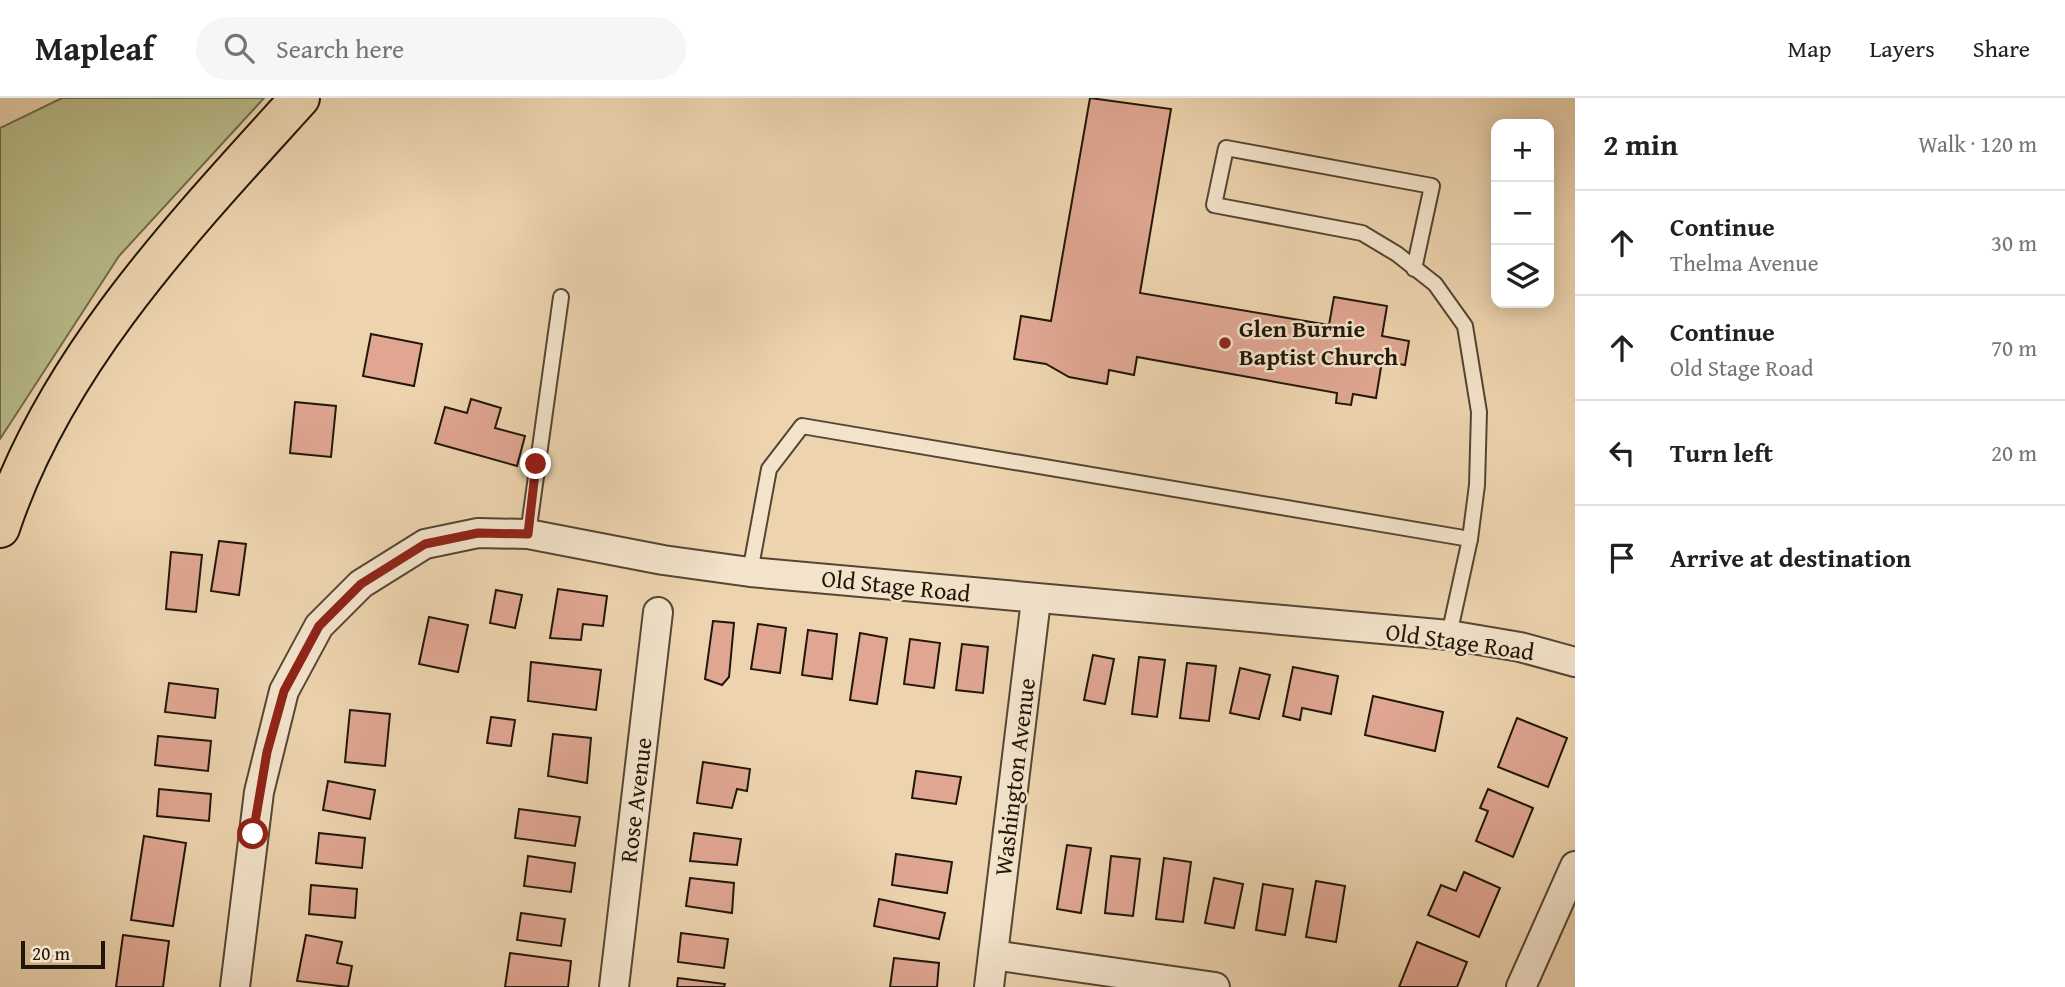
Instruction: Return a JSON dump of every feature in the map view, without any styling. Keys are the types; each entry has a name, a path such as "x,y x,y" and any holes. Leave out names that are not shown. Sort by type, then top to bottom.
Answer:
{"highway":[{"path":"0,528 39,438 85,360 144,277 300,98"}],"street":[{"name":"Old Stage Road","path":"235,987 259,792 284,691 319,626 366,580 425,544 478,533 528,534 663,560 750,572 1036,600 1449,635 1520,647 1575,662"},
{"name":"Washington Avenue","path":"989,987 1036,600"},
{"name":"Rose Avenue","path":"614,987 658,612"},
{"path":"1521,987 1575,866"},
{"path":"993,955 1215,987"}],"lane":[{"path":"1414,269 1432,186 1226,148 1214,205 1362,233 1435,284 1465,326 1479,412 1477,485 1470,539 1449,635"},
{"path":"528,534 561,297"},
{"path":"750,572 769,469 802,426 1470,539"}],"green space":[{"path":"62,98 264,98 119,256 0,439 0,128"}],"building":[{"path":"1090,98 1171,109 1140,293 1329,325 1334,297 1387,306 1382,336 1409,341 1405,365 1382,361 1376,398 1353,394 1351,405 1336,403 1337,393 1137,357 1134,375 1109,370 1107,384 1069,377 1046,364 1014,359 1021,316 1051,321"},
{"path":"371,334 422,344 414,386 363,376"},
{"path":"471,399 501,408 495,428 525,436 517,466 435,443 445,407 467,413"},
{"path":"295,402 336,406 331,457 290,453"},
{"path":"219,541 246,544 239,595 211,591"},
{"path":"171,552 202,555 196,612 166,609"},
{"path":"558,589 607,596 603,626 583,624 581,640 550,638"},
{"path":"496,590 522,595 515,628 490,623"},
{"path":"429,617 468,625 458,672 419,664"},
{"path":"713,621 734,623 729,677 722,685 705,679"},
{"path":"758,624 786,628 780,673 751,669"},
{"path":"808,630 837,634 832,679 802,675"},
{"path":"860,633 887,638 877,704 850,700"},
{"path":"910,639 940,643 934,688 904,684"},
{"path":"962,644 988,647 983,693 956,690"},
{"path":"1093,655 1114,659 1105,704 1084,700"},
{"path":"1139,657 1165,660 1157,717 1132,714"},
{"path":"531,662 601,670 596,710 528,701"},
{"path":"1187,663 1216,666 1209,721 1180,718"},
{"path":"1293,667 1338,676 1331,714 1302,708 1300,720 1283,716"},
{"path":"1240,668 1270,675 1259,719 1230,713"},
{"path":"169,683 218,689 215,718 165,712"},
{"path":"1373,696 1443,712 1435,751 1365,735"},
{"path":"350,710 390,714 385,766 345,762"},
{"path":"491,717 515,720 511,746 487,743"},
{"path":"1517,718 1567,738 1548,787 1498,767"},
{"path":"553,734 591,738 587,783 548,776"},
{"path":"158,736 211,741 208,771 155,765"},
{"path":"703,762 750,769 747,791 737,789 732,808 697,803"},
{"path":"916,771 961,777 956,804 912,798"},
{"path":"328,781 375,790 370,819 323,810"},
{"path":"159,789 211,794 209,821 157,816"},
{"path":"1488,789 1533,808 1513,857 1476,841 1488,811 1480,808"},
{"path":"519,809 580,817 575,846 515,838"},
{"path":"319,833 365,838 362,868 316,863"},
{"path":"694,833 741,839 737,865 690,861"},
{"path":"144,836 186,843 173,926 131,920"},
{"path":"1067,845 1091,848 1081,913 1057,909"},
{"path":"896,854 952,862 947,893 892,885"},
{"path":"528,856 575,863 571,892 524,886"},
{"path":"1111,856 1140,859 1133,916 1105,913"},
{"path":"1164,858 1191,862 1183,922 1156,919"},
{"path":"1464,872 1500,888 1479,937 1428,915 1441,885 1456,891"},
{"path":"690,878 734,883 732,913 686,906"},
{"path":"1214,878 1243,884 1234,928 1205,923"},
{"path":"1316,881 1345,886 1336,942 1306,937"},
{"path":"1263,884 1293,889 1285,935 1256,930"},
{"path":"311,885 357,889 355,918 309,914"},
{"path":"879,899 945,913 939,939 874,926"},
{"path":"521,913 565,919 561,946 517,940"},
{"path":"681,933 728,939 724,968 678,962"},
{"path":"123,935 169,941 163,987 116,987"},
{"path":"306,935 342,942 337,963 352,966 348,987 297,981"},
{"path":"1417,942 1467,962 1457,987 1399,987"},
{"path":"510,953 571,961 568,987 505,987"},
{"path":"894,958 939,963 937,987 890,987"},
{"path":"678,978 725,984 724,987 677,987"}],"place":[{"name":"Glen Burnie Baptist Church","path":"1225,343"}],"route":[{"path":"253,834 267,752 284,691 319,626 361,584 425,544 478,533 528,534 536,464"}]}
